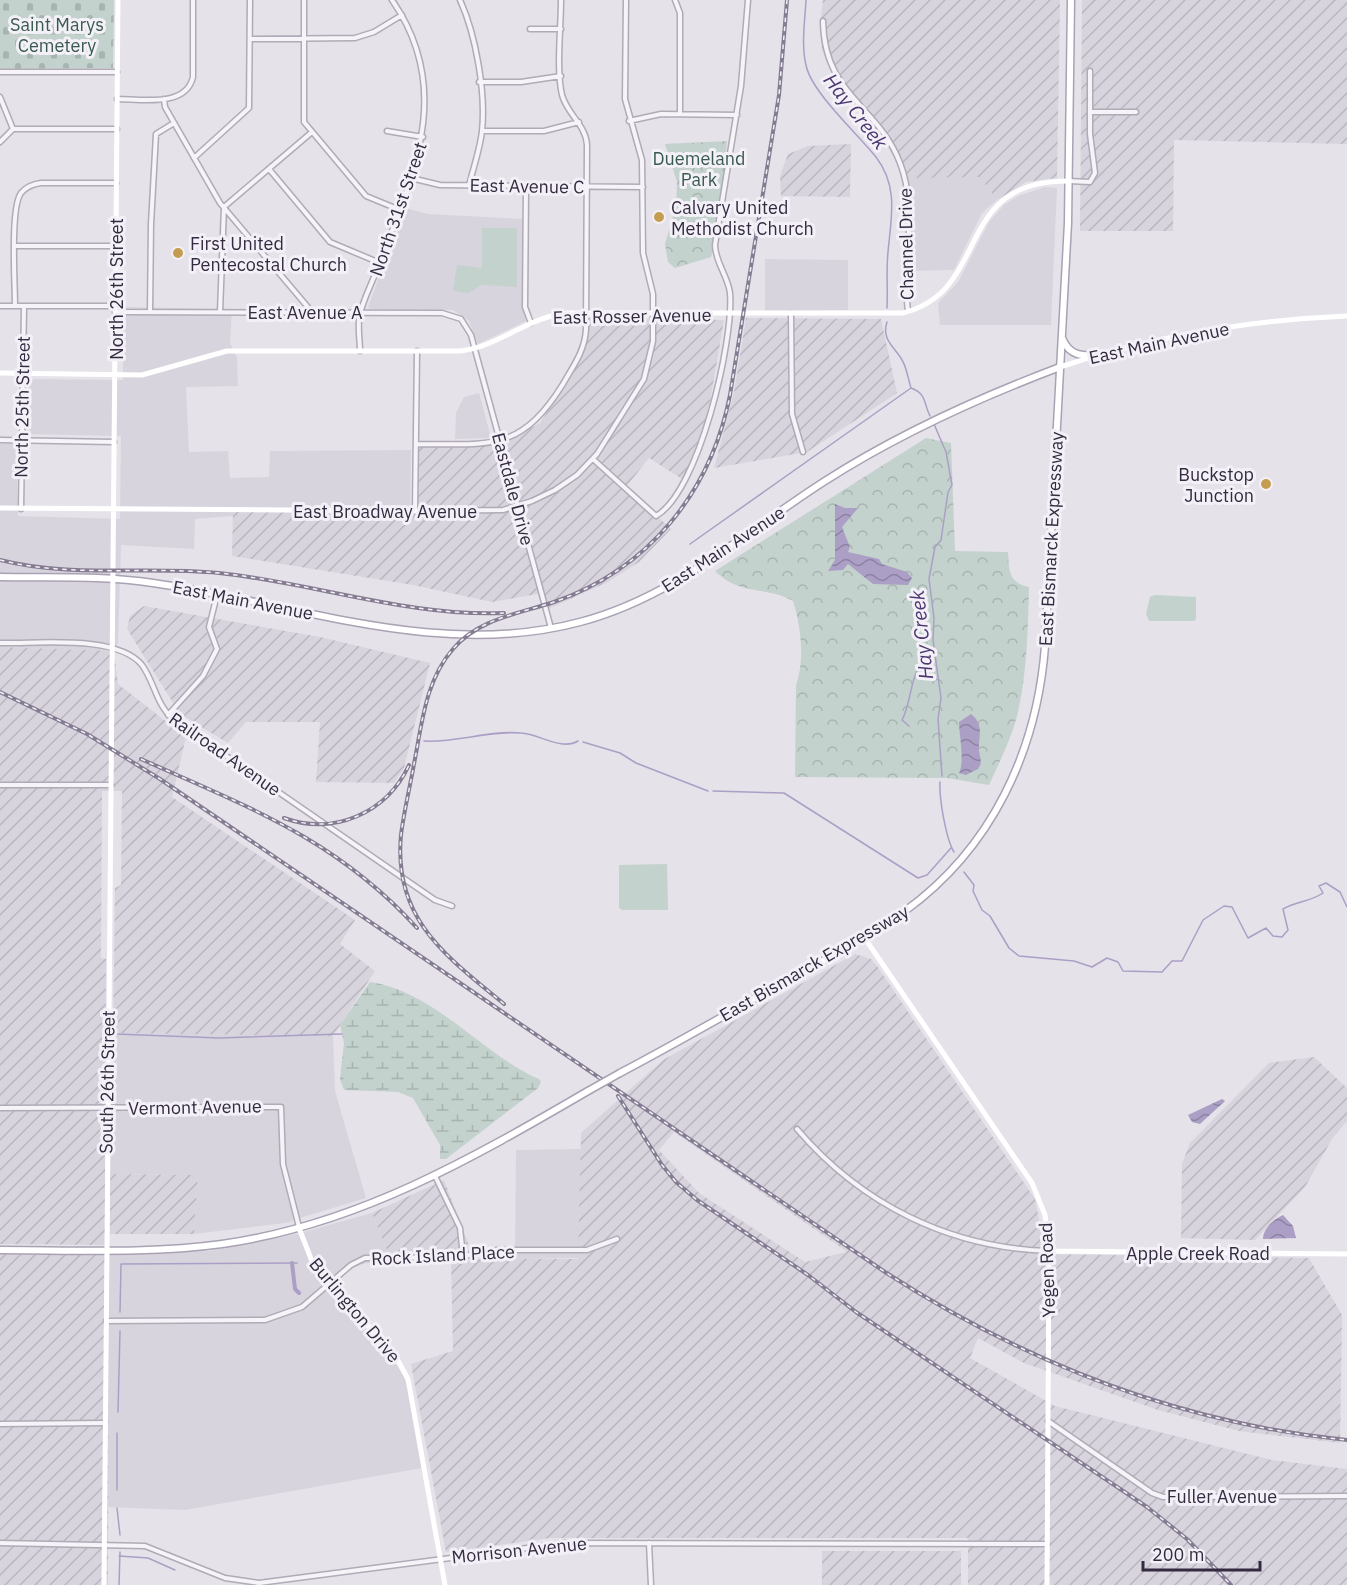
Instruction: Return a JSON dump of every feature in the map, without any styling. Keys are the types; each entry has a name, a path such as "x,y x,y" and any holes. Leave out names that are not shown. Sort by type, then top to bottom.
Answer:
{"main road":[{"name":"East Bismarck Expressway","path":"0,1250 106,1250 206,1246 299,1228 366,1207 435,1176 864,937 923,897 961,859 996,812 1024,755 1036,715 1043,668 1069,181 1071,0"},
{"path":"1062,337 1068,350 1075,355 1101,355"},
{"name":"East Main Avenue","path":"0,577 114,578 217,594 436,634 489,636 551,629 609,613 673,585 823,483 889,442 958,408 1060,367"}],"street":[{"name":"North 26th Street","path":"114,578 118,0"},
{"path":"117,99 178,97 192,83 193,0"},
{"path":"194,158 248,111 250,0"},
{"path":"304,0 303,118 366,196 400,210"},
{"name":"North 31st Street","path":"360,351 360,313 411,178 423,137 426,116 415,44 402,15 392,0"},
{"path":"460,0 473,33 482,131 469,186"},
{"path":"416,444 500,441 525,429 548,407 581,352 585,338 586,314 587,141 579,123 564,101 561,76 561,0"},
{"name":"East Broadway Avenue","path":"0,508 485,511 518,506 555,490 593,459 644,379 652,348 654,314 652,286 643,253 642,160 629,121 625,93 626,0"},
{"path":"675,0 680,13 680,114"},
{"path":"593,459 656,516 679,489 704,439 730,314 729,287 716,255 715,245 737,115 748,0"},
{"path":"250,39 362,37 380,30 402,15"},
{"name":"Channel Drive","path":"823,21 825,47 834,74 886,139 903,171 908,196 908,311"},
{"path":"530,28 561,29"},
{"path":"1069,181 1090,182 1095,176 1090,112 1090,71"},
{"path":"0,72 117,72"},
{"path":"479,82 521,82 561,76"},
{"path":"0,97 13,129"},
{"path":"164,99 165,107 224,207 312,312"},
{"path":"1090,112 1136,111"},
{"path":"629,121 656,114 737,115"},
{"path":"150,312 151,220 156,132 174,123"},
{"path":"482,131 544,131 579,123"},
{"path":"0,142 13,129 117,129"},
{"path":"387,131 423,137"},
{"path":"220,312 224,207 312,132"},
{"path":"269,169 330,242 380,263"},
{"name":"East Avenue C","path":"411,178 435,185 643,187"},
{"name":"East Rosser Avenue","path":"0,373 115,375 154,373 225,351 417,351 475,348 531,323 558,315 892,314 908,311 930,302 950,285 982,223 1003,199 1034,184 1069,181"},
{"path":"15,306 15,210 21,193 32,185 41,183 116,183"},
{"path":"526,186 525,307 531,323"},
{"path":"15,246 116,246"},
{"name":"East Avenue A","path":"0,306 150,312 452,314 468,327 475,348"},
{"name":"North 25th Street","path":"21,508 24,306"},
{"path":"791,314 792,414 803,452"},
{"name":"East Main Avenue","path":"1060,367 1158,340 1236,327 1347,316"},
{"name":"Eastdale Drive","path":"475,348 551,629"},
{"path":"415,511 417,351"},
{"path":"0,440 114,442"},
{"name":"South 26th Street","path":"104,1585 114,578"},
{"path":"168,715 203,676 217,649 209,627 217,594"},
{"name":"Railroad Avenue","path":"0,643 112,647 131,655 142,666 168,715 435,900 452,906"},
{"path":"0,785 111,785"},
{"name":"Yegen Road","path":"864,937 1032,1183 1045,1215 1049,1251 1047,1585"},
{"name":"Vermont Avenue","path":"0,1108 281,1107"},
{"name":"Burlington Drive","path":"281,1107 282,1157 299,1228 311,1260 392,1353 408,1379 445,1585"},
{"path":"798,1129 853,1184 919,1223 978,1243 1049,1251"},
{"path":"435,1176 460,1228 463,1257"},
{"name":"Rock Island Place","path":"106,1321 265,1320 299,1309 353,1263 368,1258 463,1257 496,1250 587,1250 617,1239"},
{"name":"Apple Creek Road","path":"1049,1251 1347,1254"},
{"name":"Fuller Avenue","path":"1048,1422 1152,1493 1163,1497 1347,1496"},
{"path":"0,1424 104,1423"},
{"name":"Morrison Avenue","path":"0,1543 148,1546 233,1580 272,1584 441,1558 556,1544 1047,1544"},
{"path":"649,1543 651,1585"}],"shaded area":[{"path":"823,0 1060,0 1057,178 1026,182 997,200 980,177 903,178 891,149 837,85 822,50 820,25"},
{"path":"1082,0 1347,0 1347,144 1174,140 1173,231 1080,231"},
{"path":"851,144 850,197 781,196 780,176 788,154 808,146"},
{"path":"981,177 997,200 982,213 954,270 905,271 906,201 903,178"},
{"path":"1045,187 1057,188 1051,325 940,325 938,303 958,282 989,222 1004,205 1018,196"},
{"path":"405,208 428,214 522,219 522,305 526,321 478,344 469,321 453,310 370,309 368,307"},
{"path":"765,259 848,260 848,310 765,311"},
{"path":"123,307 232,309 230,343 237,358 238,386 186,387 189,452 228,451 230,478 269,477 270,451 411,450 410,509 233,509 233,516 195,519 194,549 121,545 118,643 114,651 0,647 0,444 16,444 18,516 120,519 121,436 26,434 27,379 123,380"},
{"path":"588,318 724,320 705,431 682,479 649,458 626,487 671,529 639,562 608,582 548,609 543,593 492,602 413,585 232,556 233,509 417,509 418,446 504,443 540,423 579,362 587,338"},
{"path":"746,318 881,319 897,393 807,452 714,468 734,392"},
{"path":"479,393 491,438 455,439 456,413 464,397"},
{"path":"144,606 320,637 430,663 404,768 394,783 316,782 320,722 246,722 228,743 180,714 127,629 130,616"},
{"path":"0,647 114,651 118,684 186,737 172,797 355,920 340,944 375,971 333,1036 113,1033 115,888 121,885 122,791 102,791 101,958 106,959 105,1245 0,1244"},
{"path":"855,954 871,959 877,966 1035,1199 1041,1230 1040,1254 1309,1258 1342,1315 1340,1443 1239,1431 1158,1410 1024,1363 978,1338 970,1358 1055,1406 1272,1460 1347,1469 1347,1585 968,1585 968,1538 550,1538 446,1552 411,1364 453,1351 451,1259 391,1260 372,1213 444,1180 468,1243 470,1259 578,1259 581,1133 663,1060","holes":["674,1132 846,1251 805,1262 699,1193 659,1150"]},
{"path":"113,1033 333,1036 335,1091 366,1198 290,1221 293,1222 194,1234 198,1175 110,1174"},
{"path":"1314,1057 1347,1088 1347,1121 1332,1139 1305,1187 1255,1240 1181,1238 1182,1164 1190,1143 1269,1063"},
{"path":"581,1149 579,1258 515,1259 516,1150"},
{"path":"110,1174 198,1175 194,1234 110,1234"},
{"path":"372,1213 391,1260 355,1265 329,1288 395,1362 404,1377 410,1390 422,1468 185,1510 107,1507 109,1255 209,1251 297,1234"},
{"path":"0,1254 109,1255 108,1585 0,1585"},
{"path":"822,1551 961,1551 961,1585 822,1585"}],"green space":[{"name":"Saint Marys Cemetery","path":"0,0 114,0 113,68 0,69"},
{"name":"Duemeland Park","path":"727,141 718,229 711,257 675,268 668,262 665,244 676,207 677,182 665,144"},
{"path":"482,228 517,228 517,287 481,285 469,293 453,291 457,265 482,268"},
{"path":"926,438 951,443 955,551 1008,552 1013,579 1029,587 1023,681 1018,712 1009,740 989,785 947,778 795,777 796,685 801,654 800,632 793,601 783,596 744,588 724,579 715,571"},
{"path":"1155,595 1196,597 1196,619 1194,621 1149,621 1146,614 1150,597"},
{"path":"667,864 668,910 622,910 619,908 619,865"},
{"path":"370,982 394,988 437,1010 497,1055 539,1079 541,1082 538,1088 446,1159 440,1159 440,1145 413,1098 398,1092 344,1090 340,1079 344,1043 340,1025"}],"water":[{"path":"835,504 845,508 858,508 842,527 850,547 848,552 879,559 882,564 907,572 912,578 908,585 873,584 848,564 843,570 828,571 835,560"},
{"path":"971,714 978,722 980,731 981,762 978,769 966,775 959,773 962,755 959,722"},
{"path":"1222,1099 1225,1101 1200,1124 1192,1122 1188,1115"},
{"path":"1283,1215 1293,1226 1296,1238 1263,1239 1270,1225"}],"waterway":[{"name":"Hay Creek","path":"806,0 804,49 810,76 826,100 876,157 883,168 891,191 892,215 887,259 887,308"},
{"name":"Hay Creek","path":"887,322 887,339 904,363 911,388 920,393 930,416"},
{"path":"690,544 911,388"},
{"name":"Hay Creek","path":"934,424 946,452 952,485 948,492 941,540 935,547 929,579 934,618 933,640 941,698 938,719 942,776"},
{"path":"909,726 902,720 916,673 926,658 935,653"},
{"path":"424,741 509,733 528,734 565,744 578,741"},
{"path":"583,742 620,753 636,763 708,791"},
{"name":"Hay Creek","path":"940,782 944,818 948,838 954,852"},
{"path":"713,791 784,793 918,878 927,875 951,848"},
{"name":"Hay Creek","path":"964,872 974,885 973,891 982,910 990,916 1009,948 1019,956 1074,961 1092,967 1107,958 1118,962 1123,971 1162,972 1172,961 1182,961 1203,920 1224,906 1232,907 1248,938 1266,928 1273,936 1282,937 1288,930 1283,909 1323,893 1319,886 1326,883 1340,892 1347,907"},
{"path":"116,1034 219,1038 342,1034"},
{"path":"292,1263 295,1289 299,1293"},
{"path":"120,1312 121,1264 297,1263"},
{"path":"118,1412 120,1331"},
{"path":"117,1433 117,1490"},
{"path":"117,1508 120,1535"},
{"path":"119,1585 120,1552"},
{"path":"119,1556 148,1558 175,1570"}],"railway":[{"path":"504,1004 444,952 415,913 406,890 401,864 401,835 426,703 430,689 444,661 463,639 486,624 554,602 588,588 619,569 646,548 670,522 691,494 708,464 721,430 730,395 779,95 787,0"},
{"path":"0,560 54,569 219,573 432,610 504,613"},
{"path":"0,692 87,734 160,779 885,1272 938,1305 1049,1361 1106,1384 1223,1419 1284,1432 1347,1440"},
{"path":"141,759 254,810 322,848 386,897 417,928"},
{"path":"284,818 303,823 322,824 340,822 357,816 373,808 387,796 409,765"},
{"path":"618,1096 662,1165 676,1182 697,1200 808,1275 856,1312 1147,1507 1187,1539 1231,1585"}],"place":[{"name":"Calvary United Methodist Church","path":"659,217"},
{"name":"First United Pentecostal Church","path":"178,253"},
{"name":"Buckstop Junction","path":"1266,484"}]}
